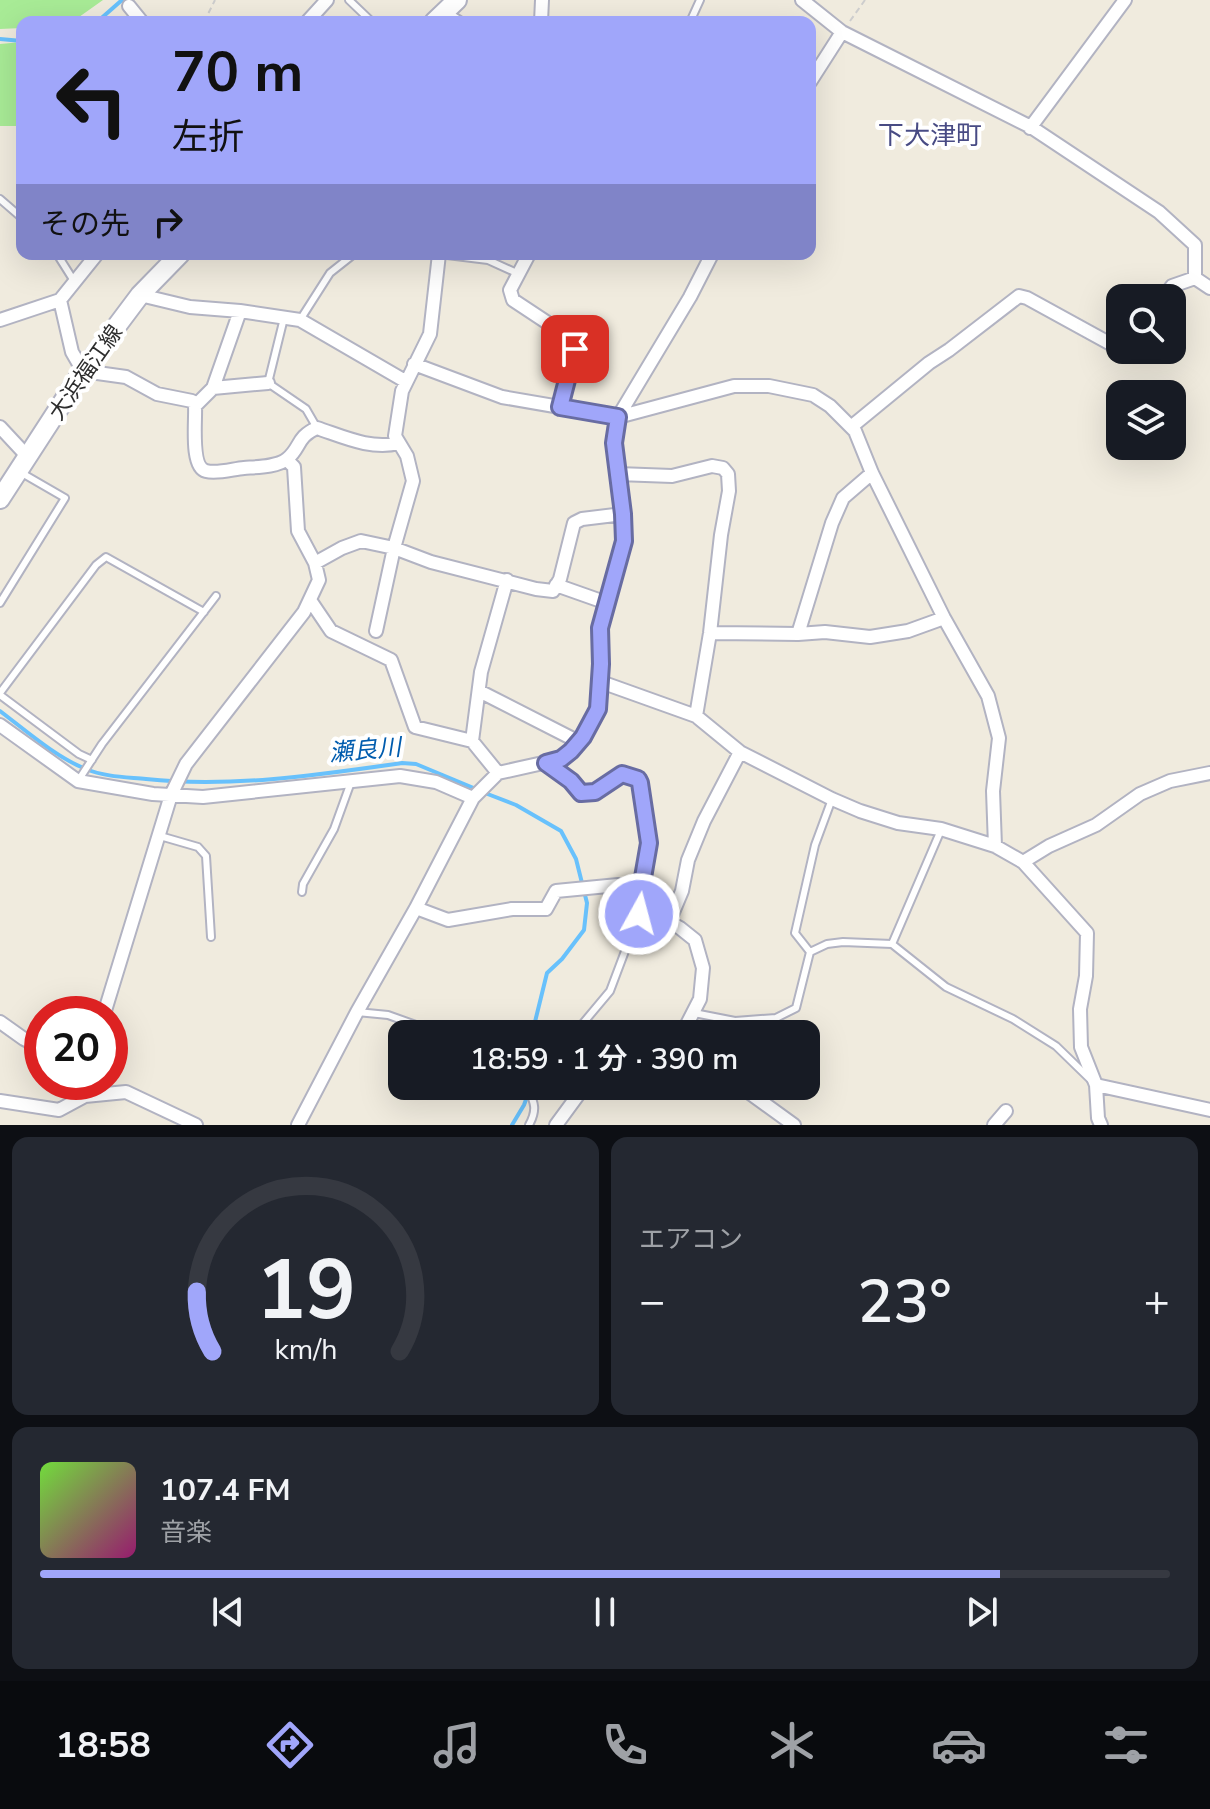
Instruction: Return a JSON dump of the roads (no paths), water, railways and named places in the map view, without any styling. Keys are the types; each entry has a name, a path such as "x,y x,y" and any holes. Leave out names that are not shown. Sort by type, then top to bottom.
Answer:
{"main road":[{"name":"大浜福江線","path":"0,499 83,371 140,295 174,260"}],"street":[{"path":"312,16 327,0"},
{"path":"802,0 842,32 1030,128 1159,212 1195,245 1195,278"},
{"path":"1030,128 1125,0"},
{"path":"129,6 137,16"},
{"path":"816,73 842,32"},
{"path":"0,320 60,300 92,260"},
{"path":"376,631 394,548 413,481 407,456 395,436 405,381 430,334 438,260"},
{"path":"526,260 510,290 513,300 575,341 560,407"},
{"path":"298,1125 473,798 498,773 561,759 579,742 598,709 600,628 624,541 614,443 618,417 709,260"},
{"path":"1195,278 1210,288"},
{"path":"1178,284 1195,278"},
{"path":"140,295 190,307 300,320 405,381"},
{"path":"851,427 929,363 1019,296 1106,341"},
{"path":"60,300 72,352 83,371 126,377 157,394 192,401 195,406 196,459 199,467 206,471 271,465 287,460 306,433 317,428 367,444 399,443"},
{"path":"195,406 213,388 240,311"},
{"path":"414,364 502,397 618,417 734,386 769,386 813,395 830,406 855,431 872,473 944,618 988,696 999,738 993,791 995,846"},
{"path":"213,388 268,383"},
{"path":"0,427 22,464"},
{"path":"109,996 171,795 186,764 304,612 319,580 315,563 298,531 294,467 287,460"},
{"path":"618,474 672,476 712,466 723,468 728,474 729,491 696,716"},
{"path":"798,634 832,523 843,498 872,473"},
{"path":"315,563 361,541 394,548 431,562 553,591 560,579 574,523 582,519 623,514"},
{"path":"472,741 481,672 507,580"},
{"path":"556,585 607,603"},
{"path":"310,600 331,631 391,660 415,727 472,741 498,773"},
{"path":"710,633 825,632 870,637 908,631 944,618"},
{"path":"601,682 696,716 740,752 860,811 915,827 941,829 995,846 1023,862 1087,933 1086,976 1080,1009 1081,1047 1096,1085 1101,1125"},
{"path":"479,691 579,742"},
{"path":"0,725 78,781 153,794 203,797 400,776 436,782 473,798"},
{"path":"669,922 704,821 740,752"},
{"path":"546,763 571,781 581,793 595,792 622,774 638,779 649,843 641,889 660,917 695,940 703,968 702,992 689,1020"},
{"path":"1023,862 1049,846 1096,825 1140,794 1170,781 1210,773"},
{"path":"416,908 448,920 512,909 546,909 556,891 618,885 641,889"},
{"path":"0,1022 24,1039"},
{"path":"1096,1085 1210,1110"},
{"path":"128,1093 196,1125"},
{"path":"0,1101 59,1110 78,1100"},
{"path":"556,1125 574,1100"},
{"path":"759,1100 794,1125"},
{"path":"59,1110 64,1125"},
{"path":"994,1125 1006,1111"}],"lane":[{"path":"349,0 366,16"},
{"path":"0,199 16,213"},
{"path":"61,260 74,281"},
{"path":"300,320 330,273 346,260"},
{"path":"488,260 519,274"},
{"path":"284,318 268,383 306,409 317,428"},
{"path":"0,603 65,498 22,464"},
{"path":"92,760 79,754 0,694 96,565 106,557 204,612"},
{"path":"78,781 216,596"},
{"path":"302,892 303,884 334,829 351,782"},
{"path":"810,952 795,933 815,845 832,799"},
{"path":"892,944 941,829"},
{"path":"158,835 198,847 206,856 211,937"},
{"path":"586,1020 610,991 639,914 641,889"},
{"path":"810,952 827,944 843,942 892,944 946,987 1013,1019 1056,1046 1096,1085"},
{"path":"693,1013 735,1021 776,1018 796,1008 810,952"},
{"path":"357,1012 388,1015 402,1020"},
{"path":"529,1125 535,1115 533,1100"}],"waterway":[{"path":"104,16 122,0"},
{"path":"0,39 16,40"},
{"name":"瀬良川","path":"0,711 64,758 93,772 108,775 178,781 242,781 402,763 416,764 476,789"},
{"name":"瀬良川","path":"485,793 516,805 561,831 576,859 587,903 584,930 547,973 535,1020"},
{"name":"瀬良川","path":"512,1125 526,1100"}],"district":[{"name":"下大津町","path":"930,135"}]}
